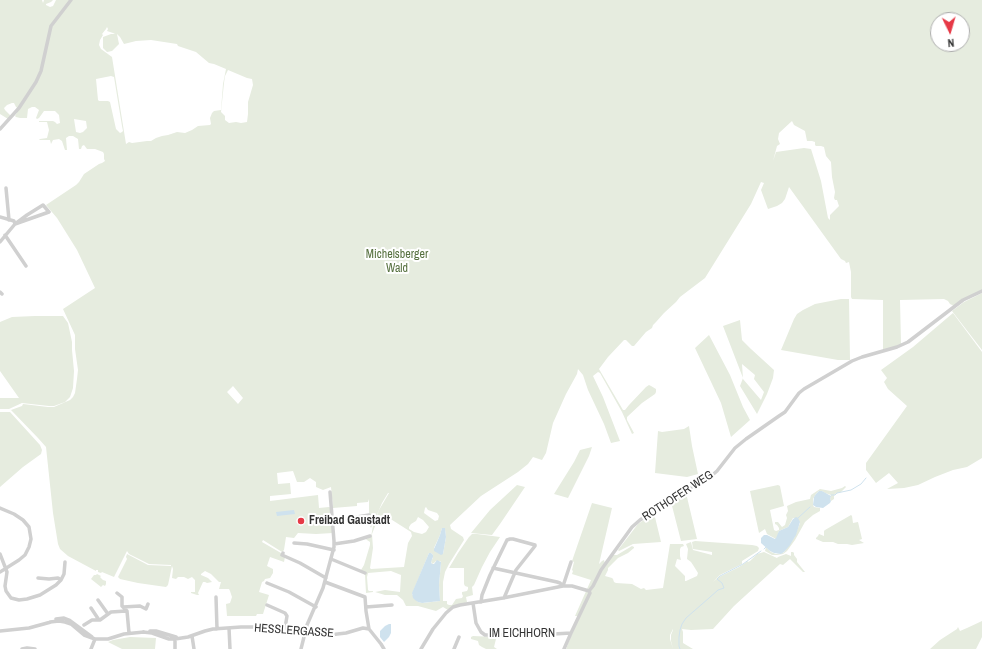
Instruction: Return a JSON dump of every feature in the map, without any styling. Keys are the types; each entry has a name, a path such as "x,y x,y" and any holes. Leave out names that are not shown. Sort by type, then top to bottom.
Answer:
{"street":[{"path":"0,129 19,108 36,82 41,71 51,26 71,0"},
{"path":"6,188 10,220"},
{"path":"0,242 15,224 43,205 49,212 15,224"},
{"path":"0,217 14,221 15,224"},
{"path":"5,235 26,266"},
{"name":"ROTHOFER WEG","path":"564,649 590,593 589,590 605,563 640,520 687,489 706,481 717,471 739,443 764,428 785,412 804,389 852,361 908,342 963,300 982,291"},
{"path":"301,649 305,631 326,580 334,550 330,492"},
{"path":"0,508 23,520 29,527 31,536 31,544 25,555 0,572"},
{"path":"333,521 368,516"},
{"path":"334,544 370,536"},
{"path":"480,602 486,582 508,539 519,540 535,545 515,572 504,598"},
{"path":"294,543 307,544 334,550"},
{"path":"283,553 282,555 300,563 326,580 365,597 369,629 384,649"},
{"path":"0,554 8,575 5,586 6,591 9,596 17,600 26,599 40,594 56,585 61,580 65,571 65,562"},
{"path":"332,559 365,573"},
{"path":"563,586 571,562"},
{"path":"493,568 557,582 563,586"},
{"path":"38,578 58,578 61,580"},
{"path":"267,583 289,592 316,607"},
{"path":"421,649 433,629 446,613 460,605 563,586 572,586 589,590"},
{"path":"117,593 122,596 129,633"},
{"path":"216,597 217,629"},
{"path":"98,600 108,614"},
{"name":"IM EICHHORN","path":"473,603 476,623 481,632 485,634 496,635 519,633 536,635 571,633"},
{"path":"123,607 140,606 146,608 148,604"},
{"path":"366,607 392,605"},
{"path":"266,606 285,613 285,628"},
{"path":"91,608 99,620"},
{"path":"84,625 92,620 99,620 111,612 126,611"},
{"path":"0,631 29,628 59,621 71,624 84,635 95,639 108,639 120,634 153,631 182,638"},
{"path":"229,628 230,649"},
{"name":"HESSLERGASSE","path":"175,639 192,636 208,630 229,628 285,628 334,635 363,628 369,629"},
{"path":"143,632 152,633 169,639 175,639 175,649"},
{"path":"192,636 194,649"},
{"path":"454,649 459,637"},
{"path":"91,649 95,639"},
{"path":"22,649 35,649"}],"green space":[{"name":"Michelsberger Wald","path":"0,0 42,0 43,3 44,0 53,0 46,4 50,7 53,6 56,0 982,0 982,290 954,306 944,299 900,300 901,344 899,346 883,350 883,300 852,299 849,262 846,263 841,259 789,187 782,203 768,209 761,190 764,183 761,182 751,204 705,278 680,297 634,346 624,340 599,369 623,410 625,410 649,385 656,389 655,394 642,403 627,417 627,420 634,433 632,434 622,412 600,373 598,372 593,376 620,441 611,443 583,375 578,369 553,423 546,453 542,460 533,457 528,464 518,472 481,496 450,525 451,529 463,537 464,540 445,572 443,582 443,601 447,601 447,604 449,605 452,605 456,599 462,598 462,592 467,591 468,589 468,587 464,584 464,568 449,568 469,537 472,534 477,534 500,537 490,552 472,587 473,595 466,597 467,602 448,610 443,607 436,611 418,606 406,606 403,600 397,595 385,595 375,592 385,590 400,592 401,575 391,571 368,573 368,590 373,592 366,593 365,575 361,570 370,545 370,542 366,539 371,537 373,526 379,510 389,493 382,503 371,528 369,499 368,502 357,503 357,506 333,508 331,487 323,490 316,487 316,482 310,478 304,482 297,482 293,471 277,473 278,484 290,483 291,494 270,496 270,501 318,495 319,508 331,508 333,533 298,533 294,538 286,537 284,550 282,552 263,540 262,542 285,557 284,562 270,557 267,566 273,569 273,573 270,578 265,579 262,582 259,592 269,595 263,614 257,614 256,616 227,616 226,604 230,603 232,597 230,591 229,589 219,589 221,582 205,571 201,575 208,578 212,582 203,582 198,593 199,595 197,595 191,593 195,592 195,580 192,577 188,579 184,577 178,577 176,579 172,578 172,566 168,585 166,587 138,583 120,579 118,577 127,559 127,554 148,565 171,565 149,564 129,554 127,551 114,577 98,572 98,570 96,571 68,556 60,549 53,513 46,447 11,410 22,406 23,404 54,407 70,400 75,393 78,370 75,335 63,309 95,288 77,250 57,218 46,205 76,185 84,174 105,161 103,152 95,149 87,149 84,145 81,149 79,149 78,139 73,136 66,138 67,150 65,150 62,141 59,139 53,140 51,144 50,140 39,140 47,138 49,130 47,122 39,121 53,121 57,124 60,123 59,115 55,111 44,111 37,119 39,110 32,107 28,109 27,118 20,118 15,116 19,109 14,103 12,103 4,108 10,115 8,119 0,114","holes":["107,27 107,31 115,34 103,37 103,48 107,52 112,51 119,44 117,34 124,44 136,41 151,40 177,44 178,46 196,52 209,63 226,69 221,110 214,111 212,113 210,118 211,124 198,126 185,133 177,132 151,141 129,142 126,144 112,57 101,49 99,45 103,35 102,34","228,70 252,79 253,85 248,102 247,122 229,123 225,120 225,116 221,112 225,76","111,76 114,77 122,132 120,133 116,129 110,102 98,100 96,79","74,119 86,121 87,128 83,132 76,132","792,121 794,125 805,131 807,141 815,142 816,146 824,147 826,156 831,162 835,192 834,198 837,200 839,206 830,215 830,220 828,218 821,181 811,149 804,148 776,152 773,161 777,146 780,144 778,139 779,133","233,386 243,398 238,404 227,392","426,507 428,510 437,513 439,516 438,520 435,521 424,513","379,516 389,518 411,532 412,536 408,543 404,567 371,569 373,548 372,534","418,517 423,520 429,527 426,532 422,534 409,529 411,524 416,521","442,528 445,529 446,537 443,554 434,548","429,553 431,553 433,555 431,561 432,564 436,561 441,562 439,585 440,601 423,603 418,602 412,594"]},
{"path":"982,293 982,350 952,311 964,302"},
{"path":"849,299 850,360 838,360 781,350 797,314 815,304"},
{"path":"953,313 982,352 982,458 967,467 953,470 918,485 887,489 898,483 889,473 876,483 866,470 866,463 907,406 888,389 884,382 887,378 881,370 913,347"},
{"path":"63,316 68,323 72,342 74,371 73,388 70,397 65,402 54,406 22,403 9,409 0,409 0,398 19,398 0,371 0,322 12,317"},
{"path":"740,320 742,340 774,370 773,378 767,394 757,414 740,386 743,378 723,326","holes":["742,364 755,375 754,379 764,392 761,400 743,379"]},
{"path":"709,335 730,375 750,420 731,437 721,403 695,348"},
{"path":"0,412 10,412 40,445 42,450 41,454 0,487"},
{"path":"689,426 698,474 687,477 655,473 658,431 662,432 684,429"},
{"path":"592,447 568,498 554,494 580,450"},
{"path":"517,485 525,487 492,535 471,533 490,510"},
{"path":"778,485 780,486 784,506 770,510 774,530 776,531 779,530 779,528 775,522 778,522 782,527 785,525 788,511 787,506 796,502 810,499 811,495 820,489 831,491 845,486 846,487 841,492 835,494 834,499 831,501 831,495 819,491 813,499 813,505 814,507 820,508 820,511 805,522 787,551 783,554 772,555 765,551 766,547 771,552 776,554 783,553 794,538 800,523 797,518 793,518 788,527 779,531 776,539 767,534 765,529 759,533 750,491"},
{"path":"686,493 697,539 681,541 671,502"},
{"path":"592,503 612,508 599,564 604,560 605,564 613,555 617,555 632,546 634,547 628,553 618,558 608,568 605,576 612,578 616,583 632,584 646,590 663,588 670,544 683,544 684,546 680,549 681,560 677,559 675,566 685,576 685,581 697,576 698,573 691,562 687,559 688,549 686,544 691,542 693,550 712,555 712,552 693,549 692,542 695,541 752,545 759,548 758,551 742,561 742,564 720,575 713,582 719,577 750,561 757,554 764,552 777,558 786,554 791,556 791,552 793,552 797,562 805,572 803,572 790,559 783,565 780,564 734,606 713,629 682,629 683,643 693,649 673,649 566,649 579,616 575,616 591,580 572,574 574,562 572,561","holes":["673,629 671,635 673,649 670,639 670,635"]},
{"path":"654,513 661,542 633,544 619,551 618,550 638,524"},
{"path":"851,515 853,523 858,522 862,539 859,540 864,543 852,545 838,544 833,542 823,542 816,539 819,534 824,536 825,530"},
{"path":"97,574 106,581 105,586 103,585 101,587 91,579"},
{"path":"982,621 982,637 976,649 930,649 958,627 960,631"},
{"path":"473,636 495,637 494,647 497,649 486,649 482,647 479,645 478,641 471,639"},
{"path":"130,637 156,638 155,649 122,649 108,642"}],"water":[{"path":"819,491 831,496 830,503 823,508 813,505 814,497"},
{"path":"294,510 295,514 277,516 276,512"},
{"path":"796,517 800,522 796,535 784,552 781,554 774,553 761,543 761,538 764,535 775,539 779,531 788,527"},
{"path":"442,528 445,528 446,537 443,554 441,555 434,551 434,549"},
{"path":"429,553 433,555 431,562 432,564 434,564 437,560 441,562 439,585 440,601 422,603 413,598 412,593"},
{"path":"391,624 391,633 384,642 380,637 380,631"}],"waterway":[{"path":"831,495 851,490 861,484 866,478"},
{"path":"798,518 810,507"},
{"path":"680,649 680,630 686,618 718,590 724,588 722,583 717,579 743,564 761,551"}],"place":[{"name":"Freibad Gaustadt","path":"301,521"}]}
